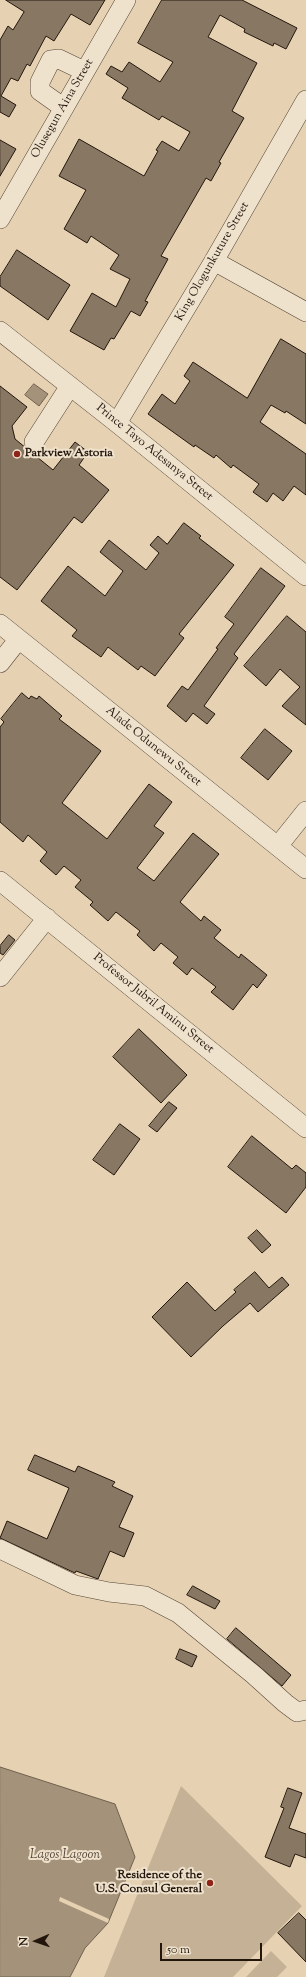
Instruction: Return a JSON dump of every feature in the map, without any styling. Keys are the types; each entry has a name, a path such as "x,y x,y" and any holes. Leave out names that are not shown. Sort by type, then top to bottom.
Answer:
{"street":[{"name":"Olusegun Aina Street","path":"0,219 126,0"},
{"path":"64,108 40,91 40,82 51,60 59,59 84,71"},
{"name":"King Ologunkuture Street","path":"117,423 214,262 306,100"},
{"path":"214,262 306,312"},
{"name":"Prince Tayo Adesanya Street","path":"0,331 117,423 306,576"},
{"path":"34,442 70,386"},
{"name":"Alade Odunewu Street","path":"0,624 306,870"},
{"path":"0,663 18,640"},
{"path":"278,846 306,811"},
{"name":"Professor Jubril Aminu Street","path":"0,881 306,1128"},
{"path":"0,978 47,918"},
{"path":"0,1550 75,1585 108,1592 146,1596 152,1599 178,1613 210,1638 284,1703 297,1712 306,1710"}],"shaded area":[{"name":"Residence of the U.S. Consul General","path":"181,1786 302,1906 233,1977 104,1977"},
{"path":"271,1951 287,1967 277,1977 246,1977"}],"water":[{"path":"34,384 48,394 39,406 25,395"},
{"name":"Lagos Lagoon","path":"0,1767 115,1804 135,1857 108,1923 85,1948 70,1977 0,1977"}],"pier":[{"path":"60,1897 109,1919 108,1923 59,1901"}],"building":[{"path":"6,0 105,0 90,25 71,14 54,41 46,36 30,66 27,64 18,81 11,78 1,96 16,105 9,117 0,112 0,40 8,26 13,30 24,12"},
{"path":"162,0 242,0 297,28 286,49 274,43 273,46 244,32 245,29 220,15 208,37 257,63 232,111 244,118 219,162 221,163 211,181 206,178 161,256 168,259 145,301 148,302 140,316 131,311 114,339 111,338 104,350 70,331 92,293 116,307 130,279 110,269 119,255 91,236 87,243 64,229 86,190 59,176 79,139 144,176 158,151 156,150 162,141 179,151 190,132 162,116 159,120 122,98 128,88 106,74 111,66 122,72 129,62 160,82 173,62 138,43"},
{"path":"0,140 16,149 0,176"},
{"path":"17,250 70,285 48,320 0,286 0,277"},
{"path":"281,339 306,354 306,424 286,411 285,413 271,405 260,422 306,454 306,495 294,486 283,501 273,493 267,502 253,492 259,484 233,465 231,468 216,455 214,458 195,445 194,447 148,414 162,394 175,404 190,381 184,376 193,362 247,398"},
{"path":"0,386 27,407 12,426 15,439 53,470 75,442 88,452 79,465 109,490 82,523 74,517 17,590 0,577"},
{"path":"184,523 201,536 199,538 234,565 179,634 184,638 155,676 141,666 138,670 108,647 101,657 72,636 77,630 41,601 68,566 105,596 123,571 100,552 109,540 146,570 159,553 150,545 158,536 167,544"},
{"path":"261,568 285,586 234,654 238,658 204,706 215,714 207,724 193,713 186,722 167,706 182,686 188,690 218,649 216,648 234,624 225,617"},
{"path":"287,616 306,632 306,725 282,706 300,687 280,669 266,686 244,666"},
{"path":"22,693 29,699 31,696 37,699 39,696 62,716 59,719 101,751 62,803 107,839 149,784 172,802 154,826 164,833 137,868 154,881 193,833 219,854 180,902 201,921 204,916 221,930 214,938 239,958 241,954 267,975 257,988 253,984 233,1010 211,992 216,987 192,968 187,975 173,963 178,957 161,943 154,951 137,935 140,931 116,912 108,921 90,905 93,902 75,887 81,880 64,866 56,875 40,861 47,852 28,835 23,842 0,822 0,727 4,722 1,719"},
{"path":"265,729 292,751 268,780 241,758"},
{"path":"9,935 15,940 3,955 0,953 0,946"},
{"path":"139,1029 187,1075 161,1103 113,1057"},
{"path":"169,1102 177,1108 157,1132 149,1126"},
{"path":"120,1124 140,1139 114,1175 93,1160"},
{"path":"252,1136 292,1169 296,1165 306,1173 306,1187 286,1213 228,1167"},
{"path":"257,1230 271,1245 262,1253 248,1238"},
{"path":"255,1272 269,1288 282,1277 289,1285 258,1312 250,1303 223,1326 191,1357 152,1317 187,1282 215,1311 236,1292 234,1290"},
{"path":"35,1455 75,1472 78,1466 115,1482 112,1486 133,1496 119,1527 134,1533 124,1557 110,1551 98,1579 76,1571 75,1573 0,1538 7,1521 47,1539 69,1488 28,1470"},
{"path":"193,1586 220,1601 215,1609 187,1595"},
{"path":"236,1628 291,1675 282,1686 227,1639"},
{"path":"180,1649 197,1656 192,1667 176,1659"},
{"path":"288,1788 302,1793 289,1828 306,1834 306,1858 295,1854 290,1867 265,1857 284,1808 281,1807"},
{"path":"299,1913 306,1920 306,1962 278,1933"}],"place":[{"name":"Parkview Astoria","path":"17,454"},
{"name":"Residence of the U.S. Consul General","path":"210,1883"}]}
